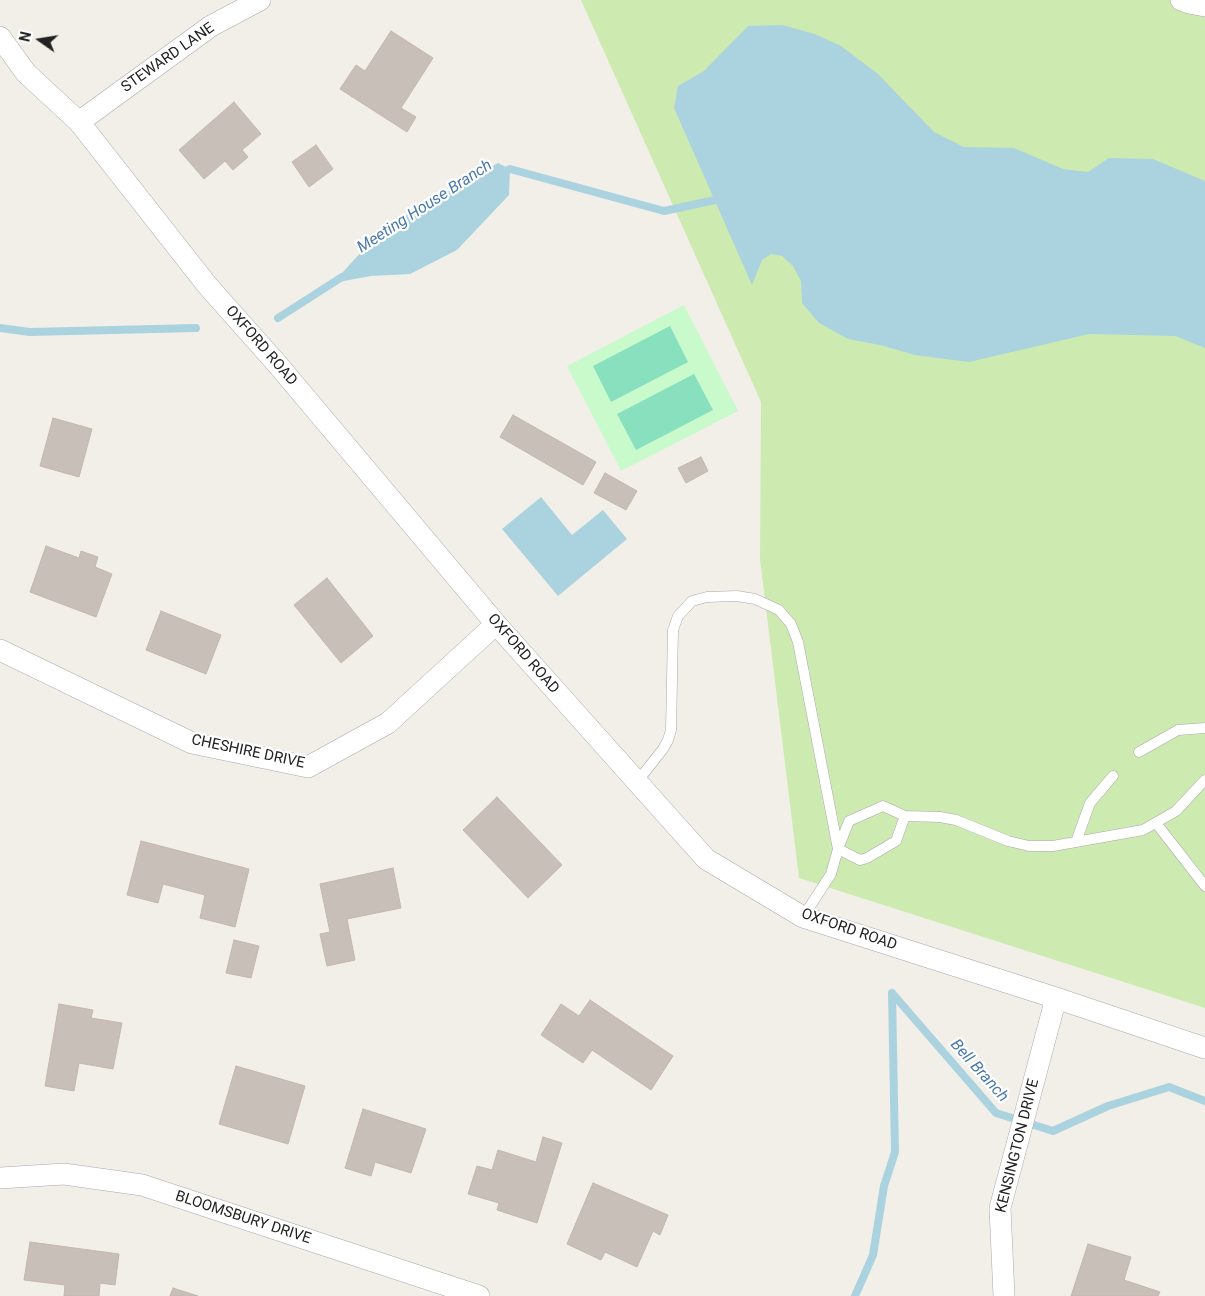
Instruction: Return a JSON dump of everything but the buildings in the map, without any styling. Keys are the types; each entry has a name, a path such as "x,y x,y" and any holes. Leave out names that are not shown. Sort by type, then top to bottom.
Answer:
{"street":[{"name":"STEWARD LANE","path":"79,122 211,26 260,0"},
{"path":"1181,0 1205,6"},
{"name":"OXFORD ROAD","path":"0,37 26,74 79,122 207,285 278,365 496,624 706,859 803,916 1205,1048"},
{"name":"CHESHIRE DRIVE","path":"0,650 192,743 308,767 388,724 496,624"},
{"name":"KENSINGTON DRIVE","path":"1004,1296 1000,1208 1056,998"},
{"name":"BLOOMSBURY DRIVE","path":"0,1178 64,1174 142,1185 479,1296"}],"lane":[{"path":"637,782 663,749 671,730 673,630 678,616 692,601 707,597 737,596 755,599 779,610 791,624 798,642 838,849"},
{"path":"1138,752 1178,730 1205,728"},
{"path":"1076,842 1090,803 1113,776"},
{"path":"803,916 831,874 849,820 883,806 905,816 940,817 956,820 1008,841 1029,846 1054,846 1143,830 1176,811 1205,780"},
{"path":"838,849 860,860 867,858 896,841 905,816"},
{"path":"1156,823 1205,886"}],"green space":[{"path":"581,0 1205,0 1205,1008 799,878 760,559 761,402"},
{"path":"684,305 738,411 621,471 567,366"},
{"path":"670,326 688,362 611,402 593,366"},
{"path":"694,374 713,410 636,450 617,414"}],"water":[{"path":"782,25 815,34 841,46 878,74 934,132 964,147 1014,148 1063,169 1088,172 1109,158 1153,159 1205,181 1205,348 1175,336 1089,334 969,362 915,355 880,345 848,339 819,323 802,303 801,281 793,266 782,256 771,254 762,260 752,285 674,108 678,86 704,71 748,26"},
{"path":"498,163 510,169 509,195 457,250 410,274 371,276 333,283 382,229"},
{"path":"541,497 572,535 603,510 627,539 558,596 502,529"}],"waterway":[{"name":"Meeting House Branch","path":"503,173 510,169 664,211 715,200"},
{"name":"Meeting House Branch","path":"278,318 342,277"},
{"name":"Meeting House Branch","path":"0,328 30,332 196,328"},
{"name":"Bell Branch","path":"892,993 996,1113 1053,1131 1108,1106 1169,1087 1205,1101"},
{"path":"855,1296 873,1255 884,1186 895,1152 892,993"}]}
